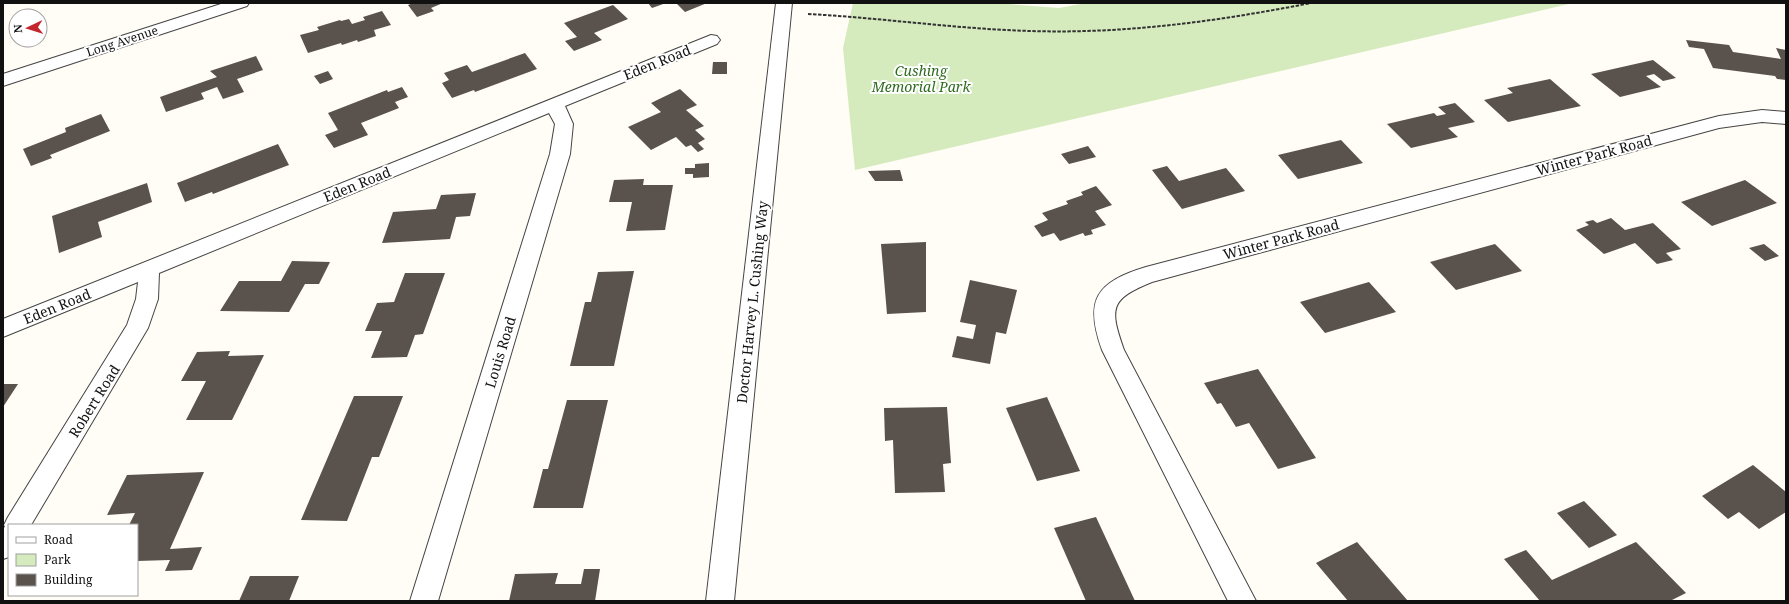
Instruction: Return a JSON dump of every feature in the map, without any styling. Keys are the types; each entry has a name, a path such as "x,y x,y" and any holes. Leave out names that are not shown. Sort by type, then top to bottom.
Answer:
{"street":[{"name":"Long Avenue","path":"3,80 241,3"},
{"name":"Doctor Harvey L. Cushing Way","path":"720,601 783,8"},
{"name":"Eden Road","path":"3,328 711,40"},
{"name":"Louis Road","path":"424,601 560,154 564,124 554,103"},
{"name":"Winter Park Road","path":"1242,601 1113,350 1106,332 1104,316 1106,301 1114,290 1146,275 1719,122 1762,116 1786,118"},
{"name":"Robert Road","path":"18,524 137,328 146,306 150,285 148,269"}],"path":[{"path":"783,8 992,30 1100,32 1213,21 1311,3"}],"green space":[{"name":"Cushing Memorial Park","path":"853,3 995,3 1059,8 1086,3 1573,3 855,170 843,48"}],"building":[{"path":"413,3 443,3 431,8 434,11 417,17 408,5"},
{"path":"648,3 666,3 652,8"},
{"path":"676,3 707,3 685,12"},
{"path":"613,5 628,19 594,33 602,40 574,51 565,41 577,37 564,23"},
{"path":"382,11 391,25 374,30 376,36 358,42 357,40 342,45 341,43 308,53 300,35 319,30 317,27 340,20 349,19 352,24 365,20 363,17"},
{"path":"1686,40 1729,45 1733,52 1781,59 1776,48 1786,50 1786,80 1777,79 1775,76 1713,68 1704,49 1689,47"},
{"path":"525,53 537,69 475,92 474,90 452,98 442,83 449,80 444,73 467,65 472,72"},
{"path":"256,56 263,70 237,79 244,92 223,99 217,87 201,93 204,99 166,112 160,97 217,77 210,71"},
{"path":"1653,60 1676,78 1663,81 1654,74 1646,76 1661,87 1620,97 1591,74"},
{"path":"713,62 727,62 727,74 712,74"},
{"path":"328,71 333,79 320,84 314,76"},
{"path":"1550,79 1581,106 1508,122 1484,100 1513,93 1507,88"},
{"path":"402,87 408,97 395,102 399,108 361,123 368,135 334,148 325,135 338,130 328,113 387,90 388,92"},
{"path":"680,89 697,105 686,110 704,126 695,130 705,139 698,143 704,149 698,152 691,145 686,147 676,137 651,150 628,127 661,112 651,103"},
{"path":"1455,103 1475,122 1448,128 1458,137 1411,148 1387,124 1434,113 1437,116 1446,114 1438,107"},
{"path":"101,114 110,131 50,155 52,158 31,166 23,149 66,132 65,128"},
{"path":"1341,140 1363,163 1298,179 1278,155"},
{"path":"278,144 289,165 213,194 212,192 185,202 177,183"},
{"path":"1088,146 1096,157 1069,164 1061,154"},
{"path":"709,163 709,177 693,178 693,174 685,174 685,168 695,168 695,164"},
{"path":"1167,166 1179,181 1226,168 1245,191 1182,209 1152,170"},
{"path":"900,170 903,181 875,181 868,171"},
{"path":"644,179 643,185 673,185 665,230 626,231 632,202 609,202 614,180"},
{"path":"1745,180 1777,203 1712,226 1681,202"},
{"path":"147,183 152,202 98,222 102,237 59,253 52,216"},
{"path":"1096,186 1112,205 1095,211 1106,225 1091,230 1093,234 1085,236 1083,233 1060,241 1054,233 1042,237 1034,226 1048,220 1042,213 1068,204 1066,201 1083,195 1081,192"},
{"path":"476,193 470,216 456,217 450,239 382,243 393,212 436,209 441,195"},
{"path":"1611,218 1625,230 1653,223 1681,249 1666,253 1673,260 1657,264 1635,243 1604,254 1576,230 1589,225 1585,222 1593,220 1597,223"},
{"path":"926,242 926,312 887,314 881,244"},
{"path":"1495,244 1522,271 1456,290 1430,262"},
{"path":"1764,244 1779,256 1765,261 1749,248"},
{"path":"292,261 330,262 319,284 305,284 289,312 220,311 239,281 281,281"},
{"path":"634,271 614,366 570,366 585,302 591,302 598,272"},
{"path":"405,273 445,273 423,334 415,335 407,357 371,358 382,331 365,331 377,303 394,302"},
{"path":"970,280 1017,290 1006,334 996,332 990,364 952,357 957,336 973,339 976,325 960,322"},
{"path":"1369,282 1396,312 1325,333 1300,302"},
{"path":"230,351 228,356 264,355 232,420 186,420 206,381 181,381 197,352"},
{"path":"1258,369 1316,458 1278,469 1249,423 1236,427 1221,403 1217,404 1204,383"},
{"path":"3,384 18,384 3,407"},
{"path":"354,396 403,396 379,457 372,457 347,521 301,520"},
{"path":"1047,397 1080,471 1037,481 1006,408"},
{"path":"567,400 608,400 583,508 533,508 543,469 548,469"},
{"path":"947,407 951,463 943,464 945,492 895,493 893,440 885,441 884,408"},
{"path":"1753,465 1786,492 1786,512 1759,529 1739,512 1728,519 1702,496"},
{"path":"204,472 170,549 202,547 192,570 165,571 170,560 138,561 138,524 130,524 135,513 107,515 127,475"},
{"path":"1584,501 1617,535 1589,548 1557,513"},
{"path":"1096,517 1135,601 1086,601 1054,528"},
{"path":"1357,542 1408,601 1348,601 1316,563"},
{"path":"1636,542 1686,593 1670,601 1540,601 1504,559 1526,550 1552,580"},
{"path":"584,569 600,569 595,601 509,601 515,574 558,573 555,584 581,584"},
{"path":"250,576 299,576 289,601 239,601"}]}
